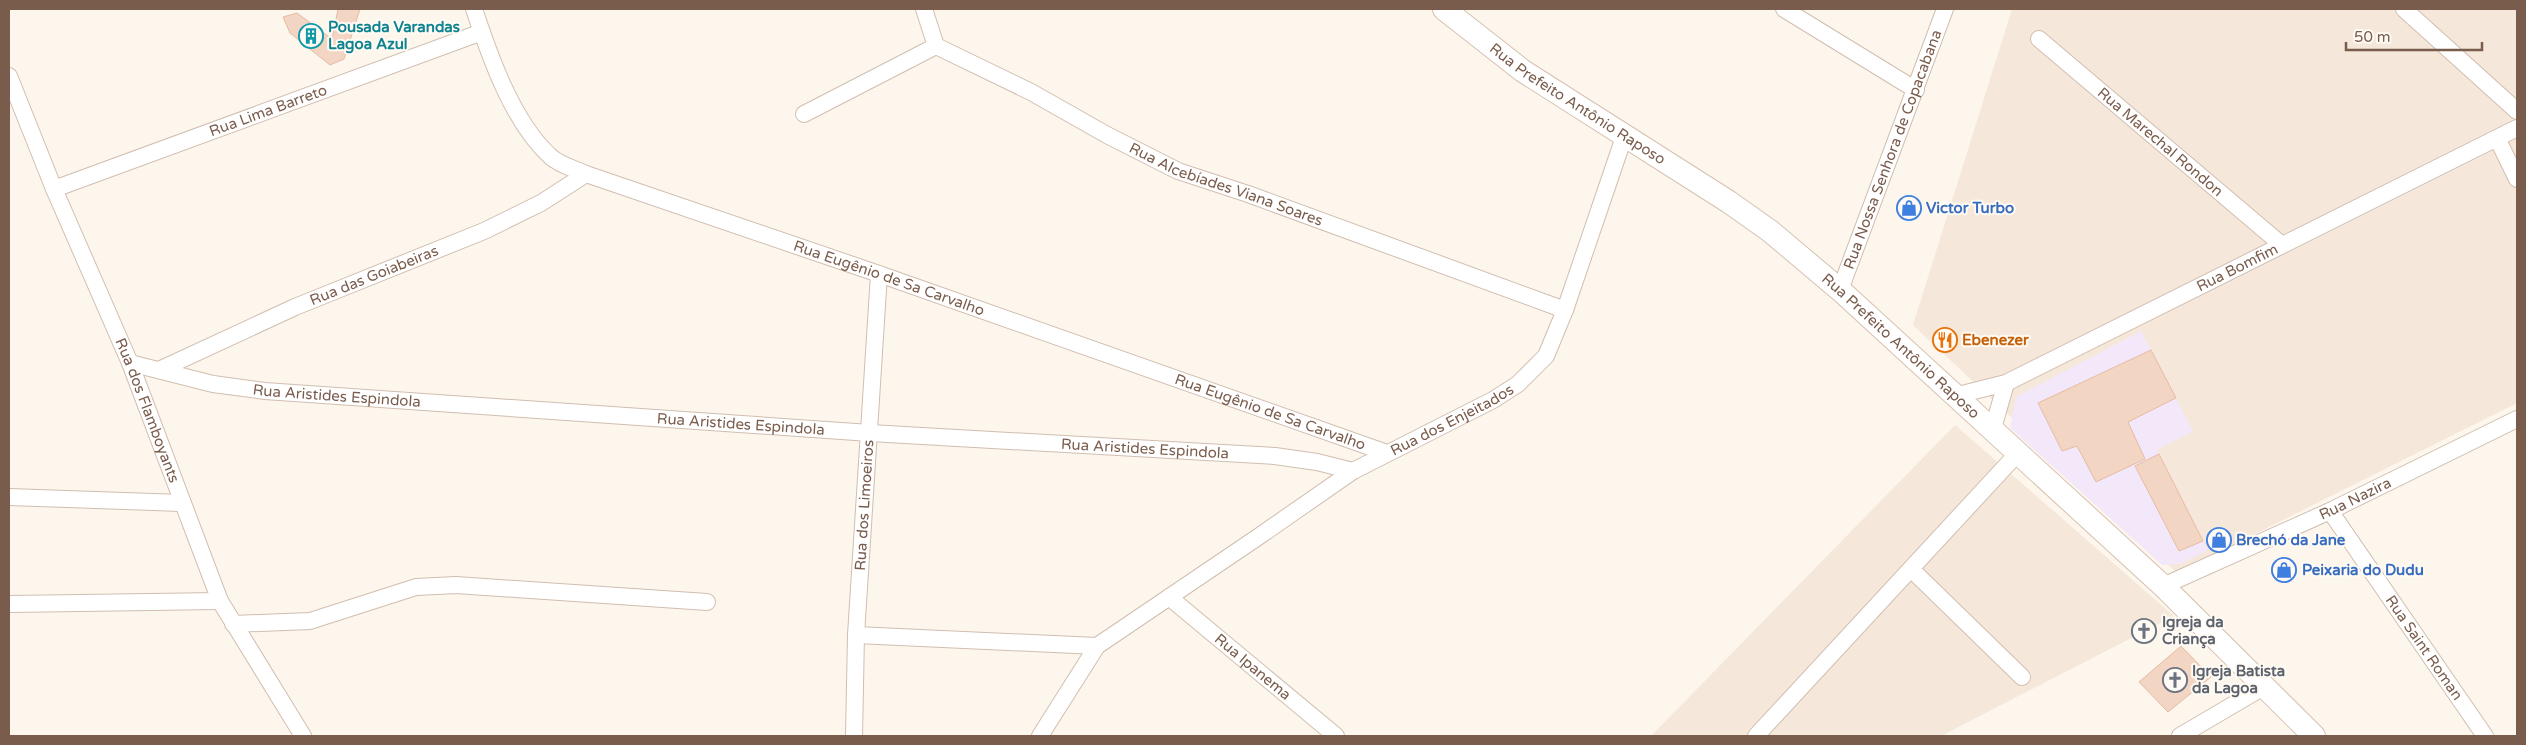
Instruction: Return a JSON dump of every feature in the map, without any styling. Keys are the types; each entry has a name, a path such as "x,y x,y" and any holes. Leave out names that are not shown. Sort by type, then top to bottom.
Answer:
{"street":[{"name":"Rua Eugênio de Sa Carvalho","path":"474,9 512,102 529,132 553,158 586,174 879,274 1387,453"},
{"path":"804,114 936,46 924,9"},
{"name":"Rua Prefeito Antônio Raposo","path":"1444,9 1523,71 1770,230 1840,290 1992,432 2163,586 2314,736"},
{"path":"1784,9 1916,90"},
{"name":"Rua Nossa Senhora de Copacabana","path":"1840,290 1946,9"},
{"path":"2404,9 2517,111"},
{"name":"Rua Lima Barreto","path":"54,189 482,32"},
{"name":"Rua Marechal Rondon","path":"2040,39 2282,245"},
{"name":"Rua Alcebíades Viana Soares","path":"936,46 1031,92 1107,135 1178,171 1248,194 1565,310"},
{"name":"Rua dos Flamboyants","path":"9,76 54,189 130,363 220,601 303,736"},
{"name":"Rua Bomfim","path":"1954,396 2006,383 2517,128"},
{"name":"Rua dos Enjeitados","path":"1040,736 1097,646 1352,471 1493,400 1518,384 1546,356 1565,310 1624,137"},
{"path":"2497,138 2517,179"},
{"name":"Rua das Goiabeiras","path":"159,370 295,307 484,231 541,203 586,174"},
{"name":"Rua dos Limoeiros","path":"854,736 856,635 879,274"},
{"name":"Rua Aristides Espindola","path":"130,363 213,384 265,391 870,433 1275,456 1317,462 1352,471"},
{"path":"1992,432 2006,383"},
{"name":"Rua Nazira","path":"2163,586 2515,426"},
{"path":"1756,736 2017,454"},
{"path":"9,497 182,503"},
{"name":"Rua Saint Roman","path":"2330,511 2484,736"},
{"path":"1911,569 2022,677"},
{"path":"233,624 310,621 416,587 456,585 707,602"},
{"name":"Rua Ipanema","path":"1169,597 1336,736"},
{"path":"9,604 220,601"},
{"path":"856,635 1097,646"},
{"path":"2180,736 2265,686"}],"shaded area":[{"path":"2012,9 2517,9 2517,403 2177,573 1913,325"},
{"path":"2141,331 2193,431 2157,450 2208,550 2180,564 2162,565 2010,428 2016,397"},
{"path":"1955,425 2174,616 1941,736 1651,736"}],"building":[{"name":"Pousada Varandas Lagoa Azul","path":"338,9 360,9 344,59 330,65 290,33 283,17 297,13 332,39"},
{"path":"2151,350 2176,398 2128,422 2145,459 2096,482 2077,446 2062,451 2038,403"},
{"path":"2159,454 2203,541 2179,551 2135,466"},
{"name":"Igreja Batista da Lagoa","path":"2181,646 2211,677 2168,712 2139,682"}],"place":[{"name":"Pousada Varandas Lagoa Azul","path":"311,36"},
{"name":"Victor Turbo","path":"1909,208"},
{"name":"Ebenezer","path":"1945,340"},
{"name":"Brechó da Jane","path":"2219,540"},
{"name":"Peixaria do Dudu","path":"2284,570"},
{"name":"Igreja da Criança","path":"2144,631"},
{"name":"Igreja Batista da Lagoa","path":"2175,680"}]}
